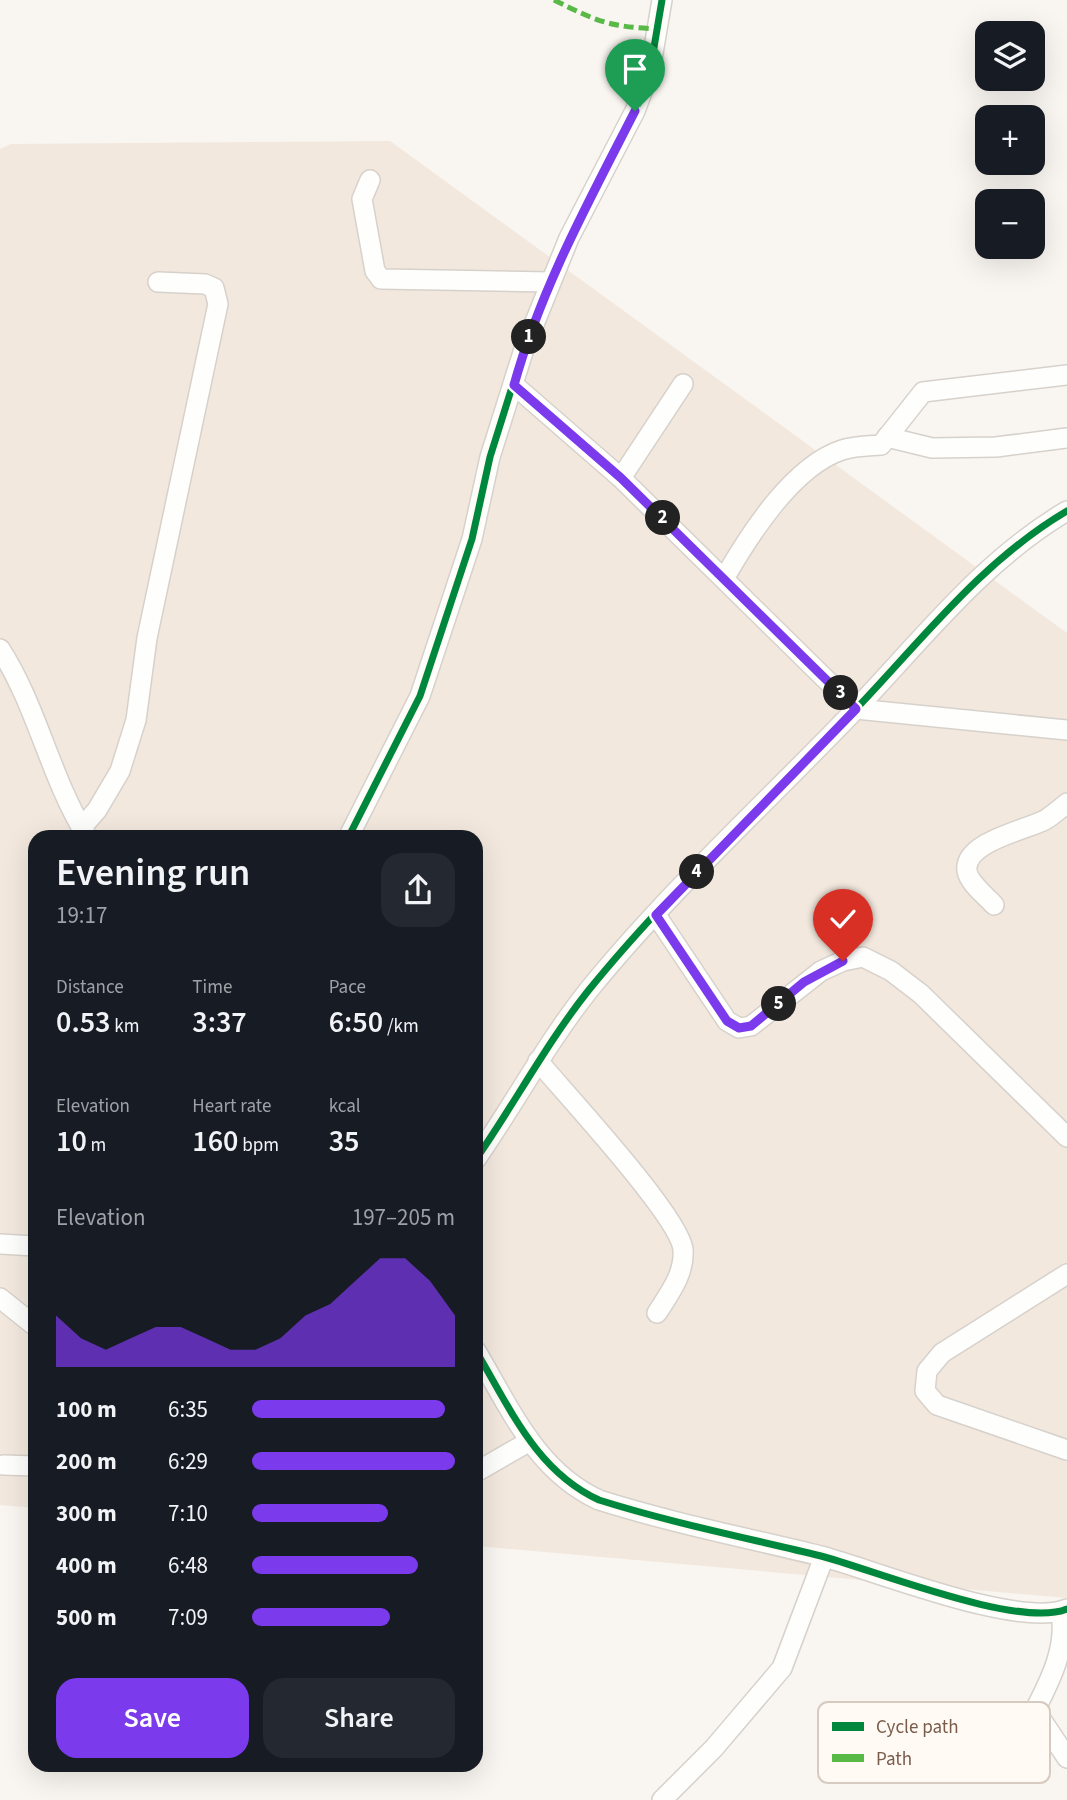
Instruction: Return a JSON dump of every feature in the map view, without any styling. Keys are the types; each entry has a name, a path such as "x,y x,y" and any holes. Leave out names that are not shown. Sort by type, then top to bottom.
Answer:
{"street":[{"path":"352,830 420,696 472,539 489,457 514,385 550,282 569,238 635,111 650,71 662,0"},
{"path":"370,180 362,199 375,271 381,279 550,282"},
{"path":"85,830 120,771 136,720 147,638 218,304 214,288 205,284 158,282"},
{"path":"725,577 747,539 795,481 826,457 844,449 881,444 923,391 1067,375"},
{"path":"621,478 683,384"},
{"path":"514,385 621,478 725,577 856,709 1067,730"},
{"path":"887,437 932,447 996,447 1067,438"},
{"path":"483,1148 538,1062 587,993 656,915 856,709 956,600 1018,542 1067,511"},
{"path":"0,649 83,830"},
{"path":"994,905 971,879 967,870 968,860 996,838 1045,820 1067,803"},
{"path":"656,915 727,1021 739,1028 751,1026 804,982 843,961 863,957 891,971 921,994 1067,1137"},
{"path":"538,1062 623,1160 676,1232 683,1247 682,1268 657,1313"},
{"path":"0,1244 28,1246"},
{"path":"1067,1274 942,1353 927,1371 925,1391 937,1405 1067,1450"},
{"path":"0,1298 28,1320"},
{"path":"483,1363 530,1441 551,1468 579,1490 599,1500 824,1557 978,1604 1044,1613 1064,1610 1062,1642 1049,1682 1039,1702"},
{"path":"483,1468 530,1441"},
{"path":"3,1465 28,1466"},
{"path":"662,1800 714,1748 782,1668 824,1557"},
{"path":"1050,1732 1067,1758"}],"shaded area":[{"path":"390,141 1067,633 1067,1598 483,1547 483,830 28,830 28,1507 0,1505 0,149 11,144"}],"marked path":[{"path":"554,0 605,22 659,29"}],"cycle path":[{"path":"352,830 420,696 472,539 490,457 524,349 569,238 635,111 650,71 662,0"},
{"path":"483,1148 573,1011 651,918 855,710 980,577 1007,553 1067,511"},
{"path":"483,1363 513,1416 541,1455 577,1488 599,1500 821,1556 982,1605 1045,1613 1067,1609"}],"route":[{"path":"635,111 569,238 538,309 514,385 621,478 725,577 856,709 656,915 727,1021 739,1028 751,1026 804,982 843,961"}]}
